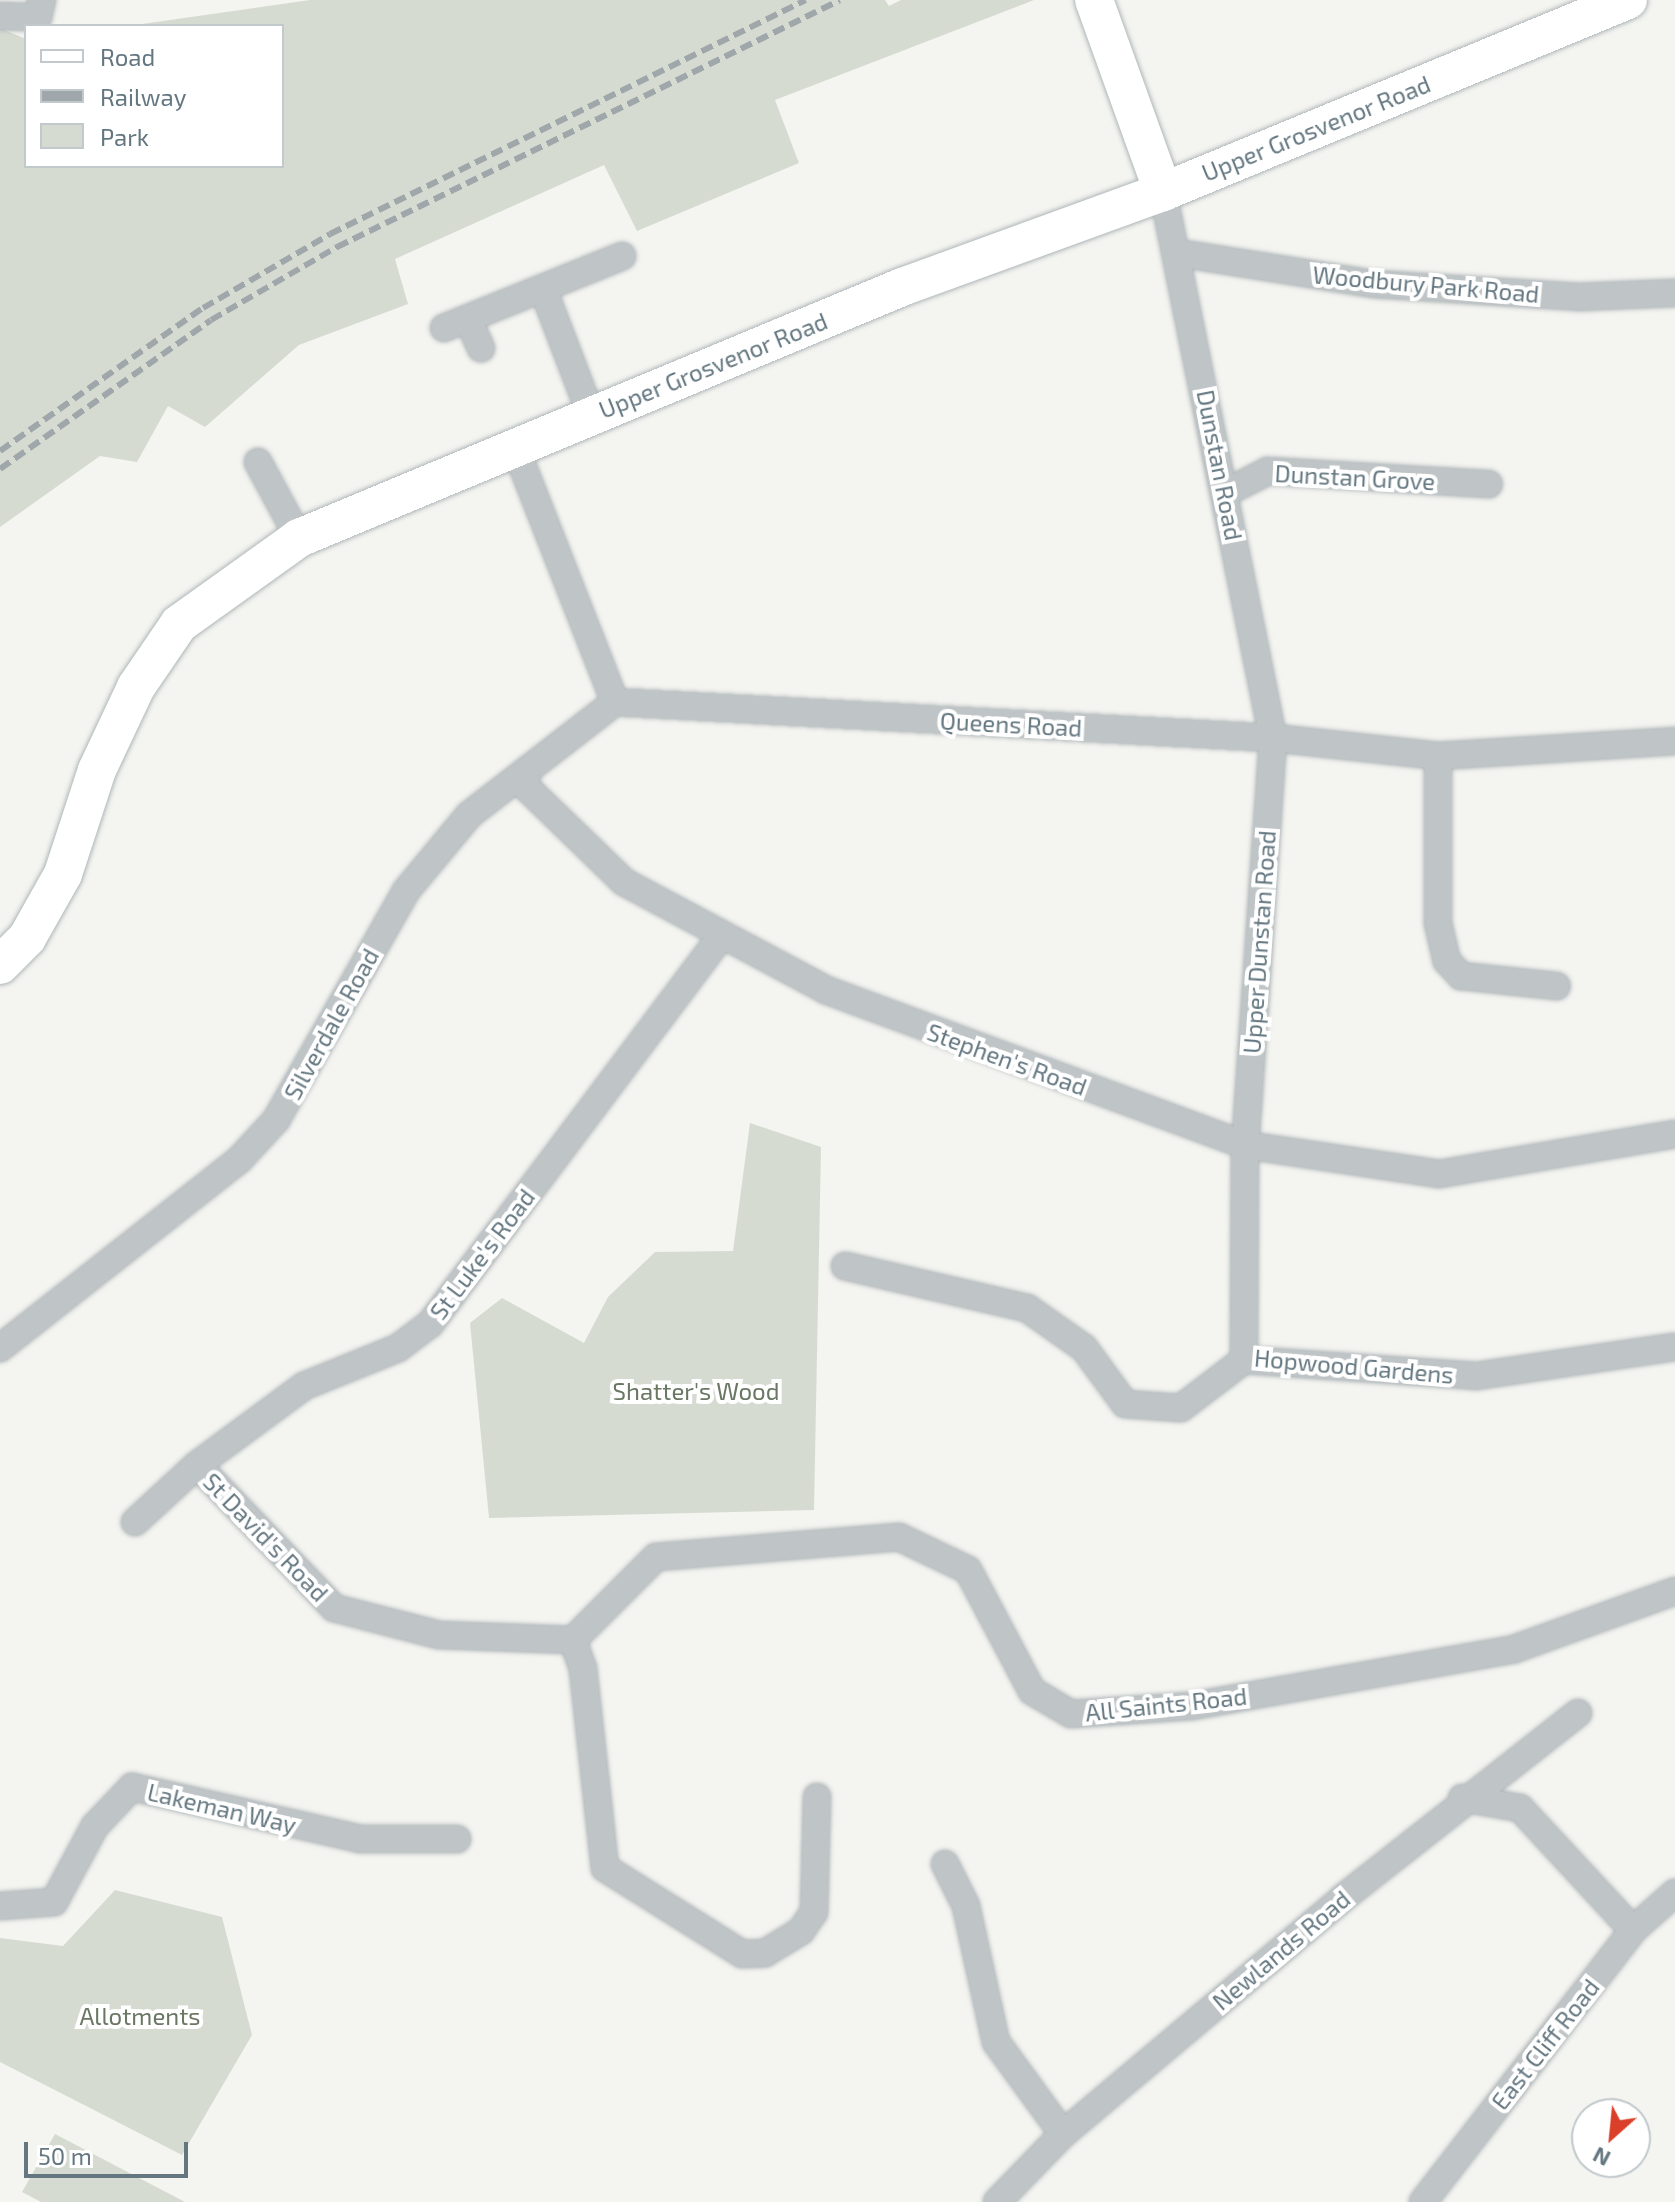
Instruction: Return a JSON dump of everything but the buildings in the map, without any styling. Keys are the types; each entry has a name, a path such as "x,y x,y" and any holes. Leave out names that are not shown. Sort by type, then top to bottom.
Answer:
{"street":[{"path":"1094,0 1163,192"},
{"name":"Upper Grosvenor Road","path":"0,965 27,938 63,874 97,770 136,687 179,624 299,538 517,452 591,415 902,287 1163,192 1628,0"},
{"path":"0,16 40,8"},
{"name":"Dunstan Road","path":"1163,192 1178,253 1273,738"},
{"name":"Woodbury Park Road","path":"1178,253 1374,284 1579,297 1675,293"},
{"path":"481,348 456,323 622,256"},
{"path":"543,289 591,415"},
{"path":"517,452 615,702 526,771"},
{"path":"258,462 299,538"},
{"name":"Dunstan Grove","path":"1225,493 1268,471 1489,484"},
{"name":"Queens Road","path":"615,702 1273,738 1438,756 1675,741"},
{"name":"Upper Dunstan Road","path":"1245,1145 1273,738"},
{"path":"1438,756 1438,923 1447,961 1461,976 1488,983 1556,986"},
{"name":"Stephen's Road","path":"526,771 527,788 544,809 624,882 721,936 932,1032 1245,1145 1439,1174 1675,1134"},
{"name":"Silverdale Road","path":"0,1348 240,1159 276,1120 413,880 469,815 526,771"},
{"name":"St Luke's Road","path":"135,1522 197,1465 304,1386 398,1348 430,1324 721,936"},
{"name":"Hopwood Gardens","path":"1245,1145 1244,1360 1476,1376 1675,1347"},
{"path":"845,1266 1027,1308 1084,1348 1125,1404 1181,1408 1244,1360"},
{"name":"St David's Road","path":"197,1465 334,1608 439,1635 573,1640"},
{"name":"All Saints Road","path":"573,1640 656,1557 899,1537 968,1570 1032,1691 1071,1714 1192,1706 1514,1649 1675,1591"},
{"path":"573,1640 583,1669 605,1868 742,1954 765,1953 801,1931 814,1912 817,1797"},
{"name":"Newlands Road","path":"997,2202 1063,2134 1462,1798 1578,1713"},
{"name":"Lakeman Way","path":"0,1906 54,1902 95,1826 132,1787 360,1839 457,1839"},
{"path":"1462,1798 1520,1808 1633,1930"},
{"path":"945,1864 966,1906 996,2042 1063,2134"},
{"name":"East Cliff Road","path":"1423,2202 1633,1930 1675,1893"}],"green space":[{"path":"310,0 885,0 889,6 901,0 1034,0 775,100 799,163 637,231 604,165 395,259 408,304 299,345 205,427 168,406 137,462 100,456 0,527 0,28 24,38 24,168 284,168 284,24 142,24"},
{"name":"Shatter's Wood","path":"750,1123 821,1147 814,1510 489,1518 470,1323 502,1298 584,1343 608,1297 655,1252 733,1251"},
{"name":"Allotments","path":"115,1890 222,1917 252,2035 182,2155 0,2062 0,1938 63,1946"},
{"path":"55,2134 185,2202 41,2202 22,2192"}],"railway":[{"path":"0,451 203,308 330,234 806,0"},
{"path":"0,469 211,320 337,247 840,0"}]}
